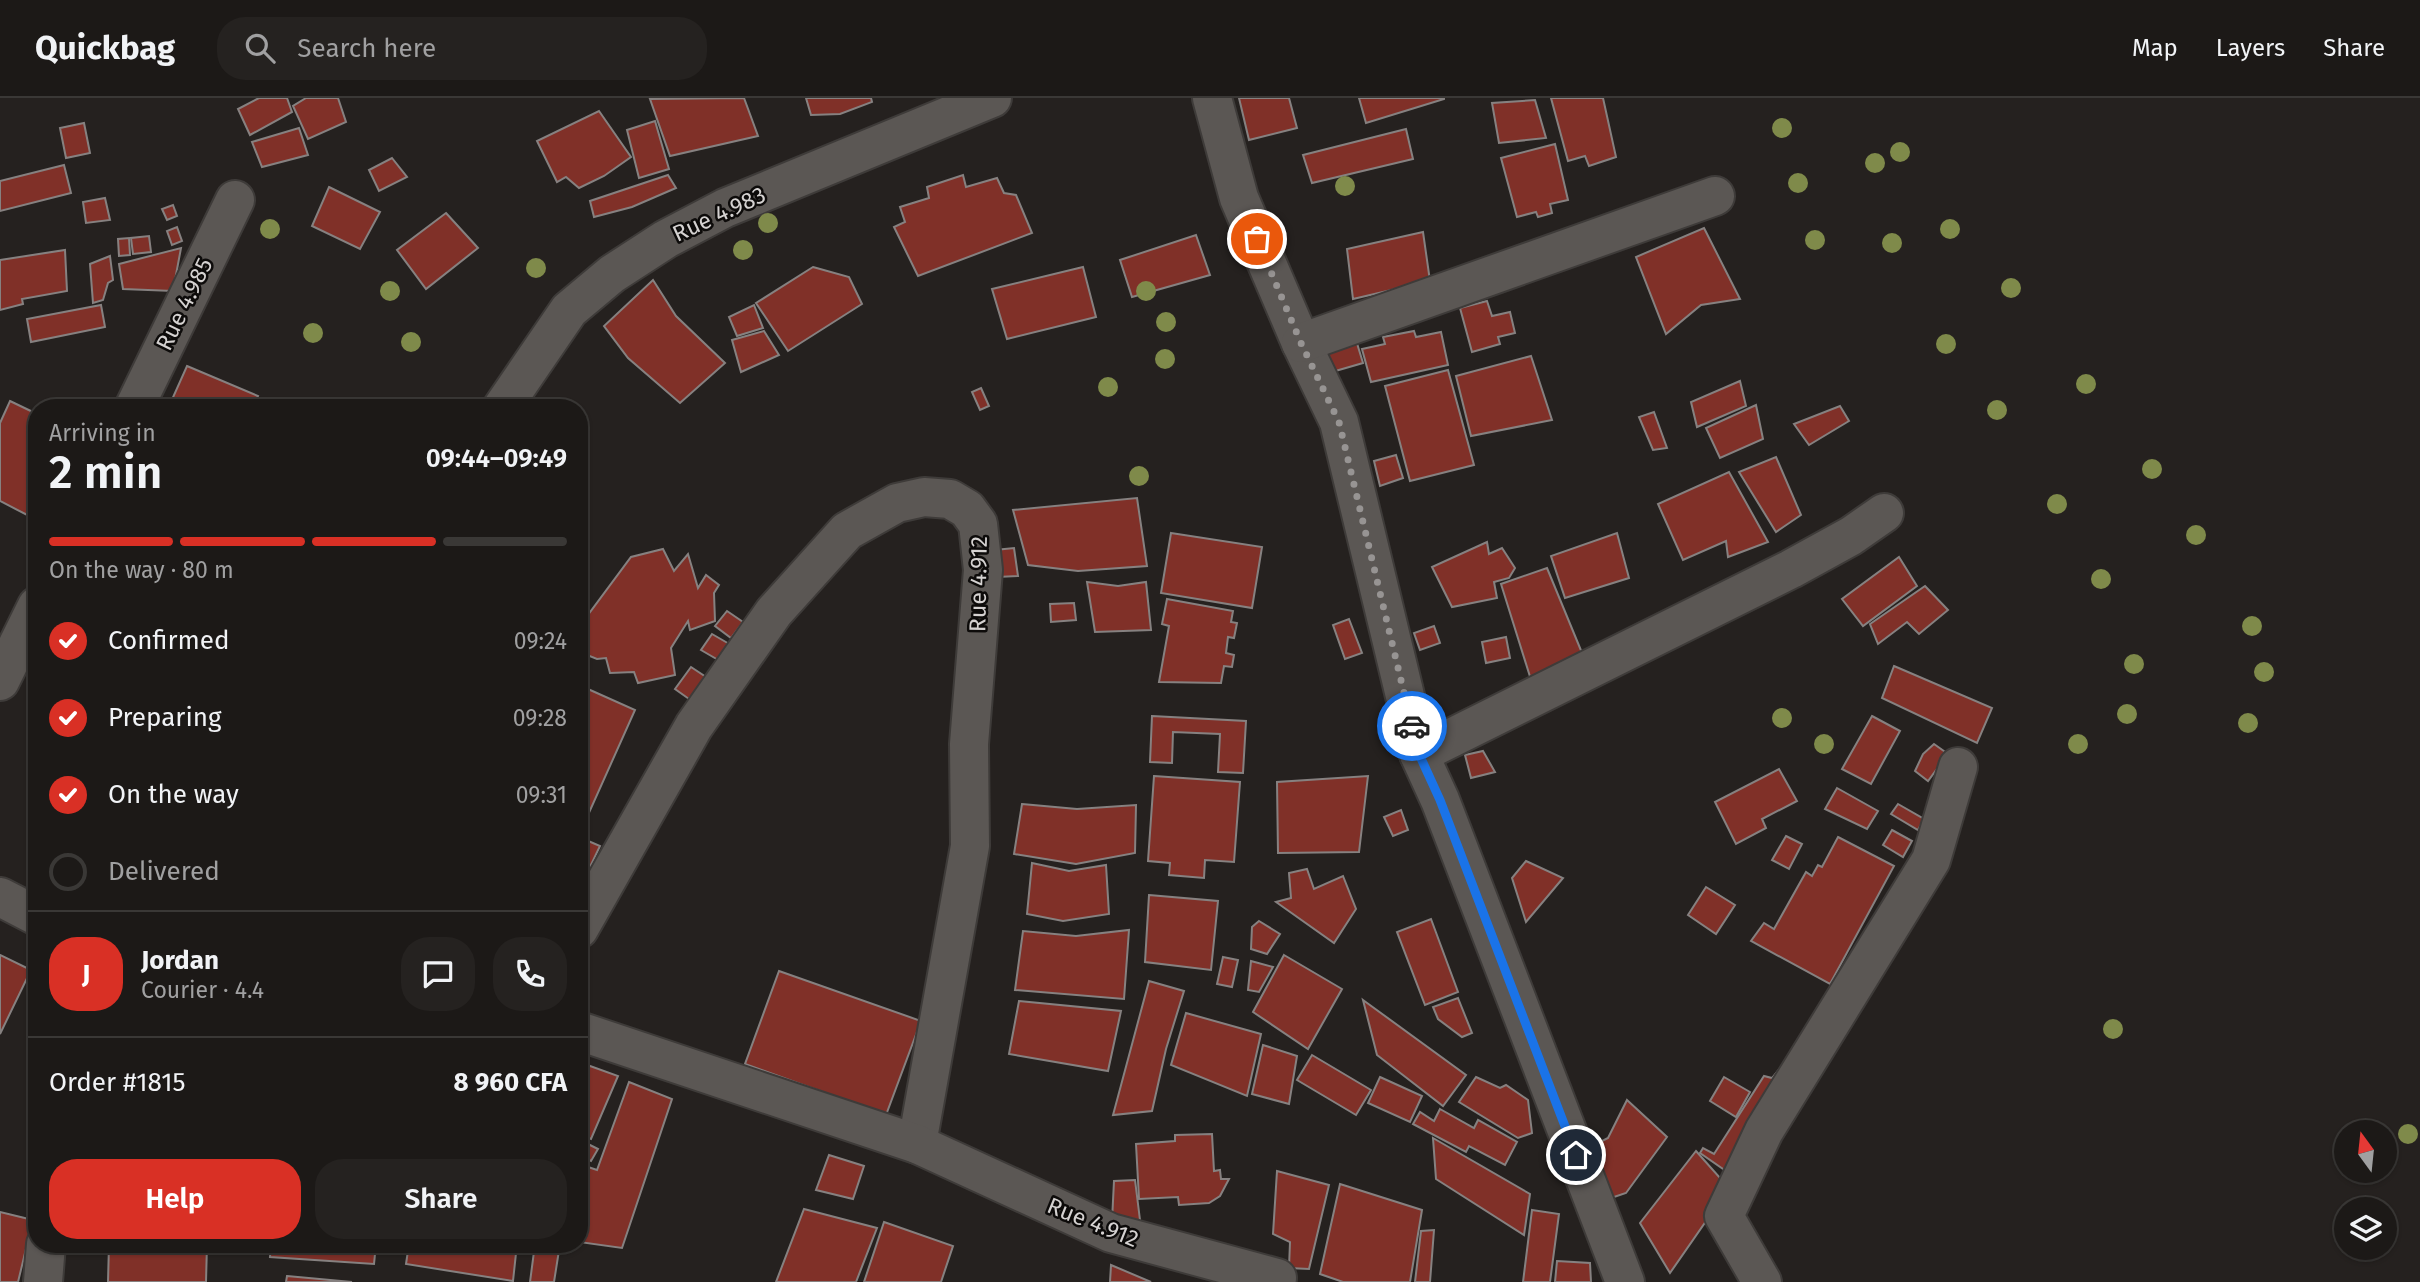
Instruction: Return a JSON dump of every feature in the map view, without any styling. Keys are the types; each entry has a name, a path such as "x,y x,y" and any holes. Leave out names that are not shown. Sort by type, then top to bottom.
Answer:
{"street":[{"name":"Rue 4.983","path":"508,399 569,310 611,274 666,239 725,208 992,98"},
{"path":"1212,98 1238,198 1301,343 1339,422 1419,754 1440,800 1625,1282"},
{"path":"1301,343 1715,196"},
{"name":"Rue 4.985","path":"138,399 235,200"},
{"name":"Rue 4.912","path":"588,913 694,726 774,612 847,531 897,503 923,497 950,499 967,509 978,524 983,570 970,744 970,846 917,1144"},
{"path":"1419,754 1791,569 1851,536 1884,513"},
{"path":"0,681 28,624"},
{"path":"1762,1282 1724,1216 1763,1131 1931,860 1958,767"},
{"path":"0,897 28,911"},
{"name":"Rue 4.912","path":"588,1034 917,1144 1111,1233 1282,1281"},
{"path":"43,1282 45,1253"}],"building":[{"path":"259,98 287,98 292,112 250,135 238,109"},
{"path":"306,98 338,98 346,122 308,139 293,106"},
{"path":"744,98 758,136 670,156 650,99"},
{"path":"806,98 871,98 872,102 840,114 811,115"},
{"path":"1239,98 1289,98 1297,128 1249,140"},
{"path":"1359,98 1444,98 1444,99 1366,123"},
{"path":"1551,98 1603,98 1616,157 1589,166 1585,156 1568,161"},
{"path":"1535,100 1546,138 1499,143 1492,103"},
{"path":"599,111 631,157 604,176 579,188 566,177 557,182 537,141"},
{"path":"655,121 669,169 639,178 627,130"},
{"path":"84,123 90,153 66,158 60,128"},
{"path":"299,128 308,155 262,167 252,142"},
{"path":"1406,129 1413,159 1312,183 1303,155"},
{"path":"1555,144 1568,200 1550,204 1552,213 1538,217 1536,212 1517,217 1501,158"},
{"path":"392,158 407,177 379,191 369,170"},
{"path":"64,165 71,193 0,211 0,181"},
{"path":"668,175 676,188 632,207 594,217 590,201"},
{"path":"963,175 966,187 997,178 1004,193 1016,195 1032,233 918,276 894,227 905,222 900,207 929,198 927,187"},
{"path":"329,187 380,212 360,249 312,226"},
{"path":"105,198 110,220 86,223 83,202"},
{"path":"173,205 177,216 167,220 162,209"},
{"path":"446,213 478,248 426,289 397,250"},
{"path":"177,227 182,241 172,245 167,231"},
{"path":"1704,228 1740,299 1701,305 1666,334 1636,257"},
{"path":"1423,232 1430,281 1353,299 1347,249"},
{"path":"1196,235 1210,275 1132,297 1120,260"},
{"path":"149,236 151,252 133,254 131,238"},
{"path":"129,238 130,255 119,256 118,239"},
{"path":"181,248 173,291 123,289 119,264"},
{"path":"65,250 67,291 22,299 23,304 0,310 0,260"},
{"path":"110,256 113,280 108,283 103,300 93,303 90,264"},
{"path":"813,267 849,277 862,304 788,351 756,303"},
{"path":"1083,267 1096,317 1007,339 992,289"},
{"path":"653,280 676,316 725,363 680,403 628,358 604,326"},
{"path":"1487,301 1492,316 1510,312 1515,333 1498,337 1500,344 1472,352 1460,308"},
{"path":"101,305 105,327 31,342 27,319"},
{"path":"754,305 763,328 737,336 729,317"},
{"path":"764,331 779,355 741,372 732,340"},
{"path":"1414,331 1416,337 1441,332 1448,365 1371,382 1362,349 1385,344 1383,337"},
{"path":"1356,340 1363,363 1332,372 1325,350"},
{"path":"1531,356 1552,420 1471,436 1456,376"},
{"path":"187,366 258,396 257,399 172,399"},
{"path":"1448,370 1474,465 1410,481 1385,386"},
{"path":"1740,381 1746,406 1697,427 1691,402"},
{"path":"981,388 989,406 980,410 972,392"},
{"path":"10,401 28,410 28,515 0,501 0,423"},
{"path":"1756,405 1763,439 1720,458 1706,428"},
{"path":"1840,406 1849,421 1809,445 1794,424"},
{"path":"1654,412 1667,448 1653,450 1639,417"},
{"path":"1396,455 1403,478 1380,486 1374,461"},
{"path":"1776,457 1801,515 1776,532 1739,472"},
{"path":"1729,472 1768,542 1728,557 1726,541 1683,560 1658,504"},
{"path":"1137,498 1147,566 1078,571 1028,565 1013,510"},
{"path":"1171,533 1262,547 1252,608 1161,593"},
{"path":"1617,533 1629,578 1565,598 1551,556"},
{"path":"1487,542 1489,554 1502,548 1515,568 1509,578 1494,582 1497,598 1452,607 1432,567"},
{"path":"1014,548 1018,576 997,577 995,550"},
{"path":"663,549 674,571 688,554 698,588 706,575 719,585 714,593 715,621 690,630 688,621 671,648 675,675 638,683 634,672 610,673 606,658 597,659 588,655 588,615 631,557"},
{"path":"1899,557 1917,586 1863,626 1842,599"},
{"path":"1547,568 1587,665 1532,683 1501,584"},
{"path":"1087,582 1118,586 1146,582 1151,630 1095,632"},
{"path":"1925,586 1948,610 1919,634 1907,622 1878,644 1870,624"},
{"path":"1167,599 1233,611 1231,622 1237,623 1234,638 1228,637 1226,653 1234,655 1232,667 1224,666 1221,683 1159,682 1169,626 1162,624"},
{"path":"1074,603 1076,620 1051,622 1050,604"},
{"path":"727,611 743,622 731,638 715,626"},
{"path":"1349,619 1362,653 1345,659 1333,625"},
{"path":"1434,626 1440,643 1420,650 1414,633"},
{"path":"712,634 731,645 720,661 701,650"},
{"path":"1506,637 1510,658 1486,663 1482,642"},
{"path":"1894,666 1992,708 1977,743 1882,698"},
{"path":"691,667 706,677 689,699 675,689"},
{"path":"588,689 635,710 588,815"},
{"path":"1152,716 1246,721 1243,773 1218,772 1220,734 1173,732 1172,763 1150,762"},
{"path":"1872,716 1900,731 1871,784 1842,769"},
{"path":"1934,744 1948,754 1928,781 1915,771 1923,754"},
{"path":"1483,751 1495,772 1471,778 1465,755"},
{"path":"1779,769 1797,801 1762,819 1766,828 1736,844 1715,802"},
{"path":"1154,776 1240,782 1234,862 1205,860 1204,878 1169,875 1170,863 1148,861"},
{"path":"1368,776 1359,852 1278,853 1277,782"},
{"path":"1837,788 1878,811 1867,829 1825,809"},
{"path":"1022,804 1077,809 1136,805 1135,853 1076,864 1014,854"},
{"path":"1898,804 1924,819 1918,830 1891,814"},
{"path":"1401,810 1408,830 1393,836 1384,817"},
{"path":"1892,830 1912,841 1903,857 1883,845"},
{"path":"1786,836 1802,844 1789,869 1772,860"},
{"path":"1838,837 1894,866 1830,984 1751,941 1764,923 1774,929 1806,872 1812,876 1818,865 1822,867"},
{"path":"588,841 600,846 588,871"},
{"path":"1526,861 1563,878 1526,922 1512,878"},
{"path":"1032,863 1069,871 1106,865 1109,914 1063,921 1027,914"},
{"path":"1307,869 1314,889 1343,876 1356,909 1334,943 1276,902 1291,898 1289,873"},
{"path":"1706,887 1735,905 1716,934 1688,915"},
{"path":"1149,895 1218,901 1211,970 1145,962"},
{"path":"1431,919 1458,992 1425,1005 1397,932"},
{"path":"1259,921 1280,934 1267,954 1251,949 1252,927"},
{"path":"1129,930 1124,999 1015,990 1023,931 1076,936"},
{"path":"0,955 28,969 28,976 0,1034"},
{"path":"1284,955 1342,989 1308,1049 1253,1012"},
{"path":"1223,957 1238,960 1232,987 1217,984"},
{"path":"1251,961 1273,967 1259,992 1248,990"},
{"path":"779,971 921,1021 886,1115 745,1064"},
{"path":"1149,981 1184,991 1166,1049 1152,1111 1113,1115"},
{"path":"1458,998 1472,1033 1462,1037 1438,1019 1433,1007"},
{"path":"1363,1000 1466,1075 1443,1106 1377,1055"},
{"path":"1019,1001 1121,1011 1108,1071 1009,1054"},
{"path":"1186,1013 1261,1034 1247,1096 1171,1065"},
{"path":"1263,1045 1297,1056 1289,1104 1252,1094"},
{"path":"1312,1055 1371,1090 1356,1115 1297,1080"},
{"path":"1784,1063 1726,1171 1700,1153 1703,1148 1714,1154 1764,1076 1772,1078"},
{"path":"588,1065 618,1076 591,1139 588,1138"},
{"path":"1380,1077 1422,1096 1410,1122 1368,1103"},
{"path":"1476,1077 1500,1088 1506,1085 1528,1100 1532,1133 1518,1138 1459,1102"},
{"path":"1724,1077 1750,1092 1736,1117 1710,1101"},
{"path":"629,1082 672,1099 622,1248 588,1243 588,1167 597,1170"},
{"path":"1627,1100 1667,1137 1626,1193 1611,1198 1583,1151 1608,1138"},
{"path":"1440,1109 1474,1128 1478,1120 1517,1142 1505,1165 1469,1146 1466,1152 1413,1124 1420,1112 1434,1121"},
{"path":"1212,1134 1214,1171 1220,1170 1221,1179 1229,1179 1220,1196 1209,1203 1179,1205 1178,1197 1139,1199 1136,1144 1175,1141 1175,1135"},
{"path":"1433,1138 1530,1194 1524,1235 1436,1179"},
{"path":"588,1144 598,1149 591,1161 588,1160"},
{"path":"1696,1151 1729,1188 1670,1273 1640,1223"},
{"path":"829,1155 864,1166 853,1199 816,1190"},
{"path":"1277,1171 1329,1185 1309,1269 1289,1268 1290,1242 1273,1234"},
{"path":"1135,1180 1140,1220 1112,1221 1114,1181"},
{"path":"1340,1184 1422,1210 1410,1282 1343,1282 1320,1274"},
{"path":"804,1209 877,1228 856,1282 776,1282"},
{"path":"1532,1210 1559,1214 1550,1282 1523,1282"},
{"path":"0,1212 28,1219 28,1241 18,1282 0,1282"},
{"path":"884,1222 953,1246 941,1282 864,1282"},
{"path":"1434,1230 1430,1282 1415,1282 1421,1231"},
{"path":"109,1253 207,1253 206,1282 108,1282"},
{"path":"270,1253 375,1253 374,1264 270,1257"},
{"path":"408,1253 516,1253 513,1281 406,1264"},
{"path":"534,1253 559,1253 554,1282 530,1282"},
{"path":"1557,1261 1590,1263 1591,1282 1555,1282"},
{"path":"1111,1265 1151,1282 1110,1282"},
{"path":"287,1276 352,1282 286,1282"}],"way so far":[{"path":"1257,239 1301,343 1339,422 1412,726"}],"route":[{"path":"1412,726 1419,754 1440,800 1576,1155"}]}
